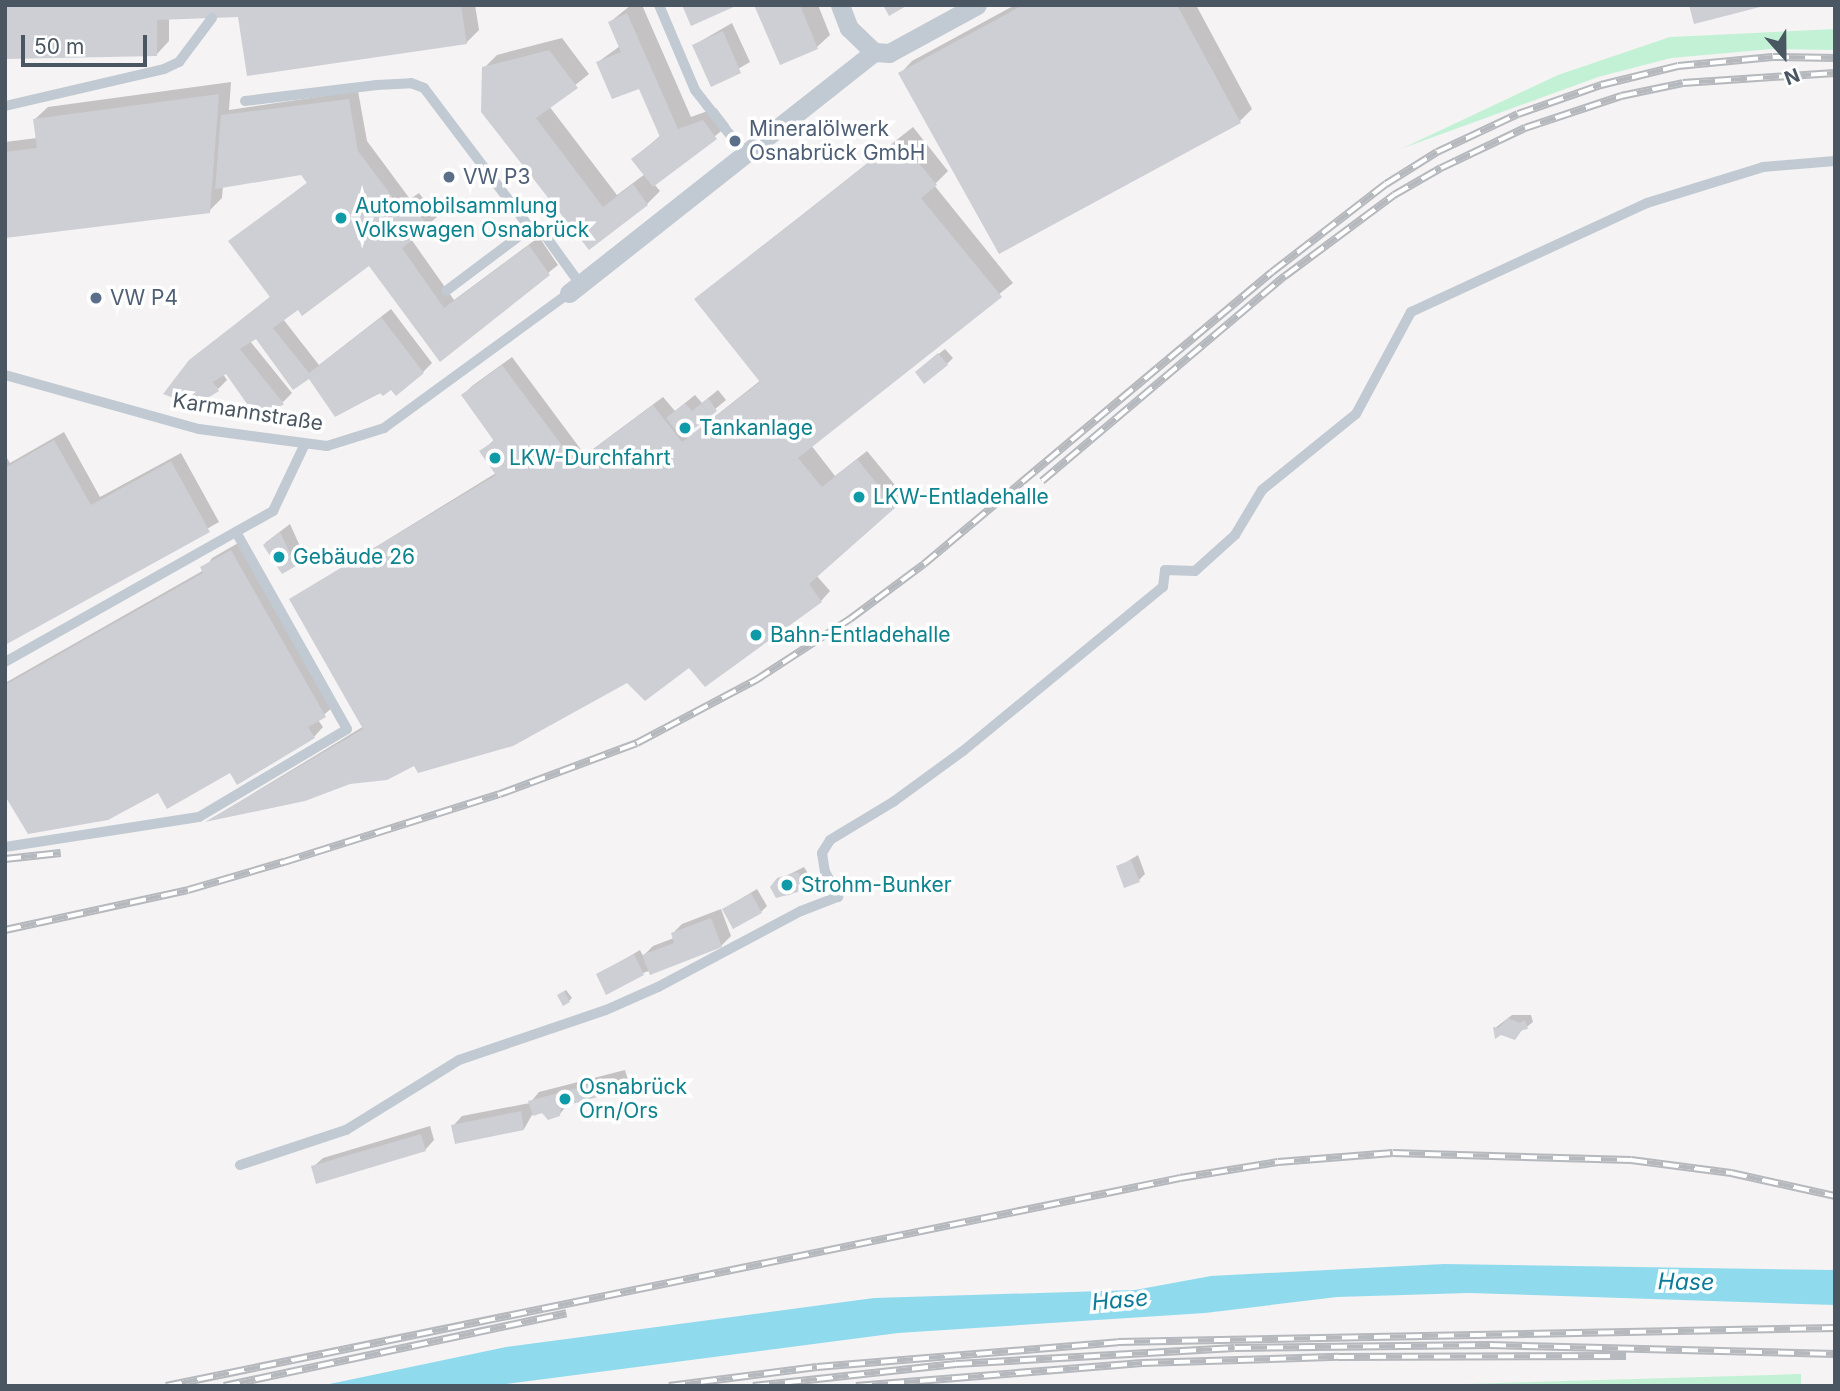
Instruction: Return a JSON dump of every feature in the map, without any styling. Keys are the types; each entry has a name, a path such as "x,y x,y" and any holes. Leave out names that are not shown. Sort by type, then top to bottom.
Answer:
{"street":[{"path":"840,5 849,28 874,52 889,53 977,5"},
{"path":"575,288 874,52"}],"lane":[{"path":"659,5 695,90 745,154"},
{"path":"5,106 164,69 179,62 212,18"},
{"path":"245,102 377,85 411,83 424,88 530,228 544,234 575,288"},
{"path":"240,1165 345,1130 459,1060 637,996 801,911 838,897 825,872 821,853 830,840 893,802 963,751 1163,587 1165,570 1195,570 1235,535 1262,491 1356,414 1411,312 1647,203 1763,167 1835,161"},
{"path":"446,291 530,228"},
{"name":"Karmannstraße","path":"5,375 199,429 327,446 384,428 575,288"},
{"path":"5,662 272,511 305,444"},
{"path":"5,848 199,817 347,729 236,532"}],"green space":[{"path":"1835,29 1835,50 1772,49 1671,58 1598,77 1403,148 1558,75 1670,37"},
{"path":"1801,1374 1801,1386 1398,1386"}],"water":[{"name":"Hase","path":"1444,1264 1835,1270 1835,1305 1469,1293 1337,1297 1205,1313 898,1333 490,1386 320,1386 506,1347 874,1298 1135,1290 1211,1276"}],"building":[{"path":"5,5 461,5 467,44 247,76 238,17 157,20 157,56 5,59"},
{"path":"682,5 738,5 691,26"},
{"path":"754,5 800,5 818,49 780,65"},
{"path":"883,5 908,5 889,16"},
{"path":"1023,5 1177,5 1241,123 999,254 898,73"},
{"path":"1689,5 1764,5 1764,6 1694,24"},
{"path":"627,13 678,129 703,120 717,139 653,187 631,159 660,137 639,89 612,99 596,62 621,52 608,22"},
{"path":"723,31 741,73 711,87 692,45"},
{"path":"549,50 578,88 536,118 603,207 633,184 648,205 589,250 481,112 482,67"},
{"path":"219,94 210,213 5,238 5,152 37,148 33,119"},
{"path":"349,99 358,151 400,207 409,202 429,227 402,248 444,308 529,245 550,275 440,362 369,266 302,316 298,310 273,328 309,373 381,317 424,373 396,396 391,390 383,396 380,393 335,417 309,379 293,390 256,339 240,349 284,404 259,421 226,374 213,382 219,391 195,406 163,394 189,360 270,297 228,241 307,183 301,175 215,189 221,115"},
{"path":"899,139 937,185 921,198 1002,297 798,458 822,487 857,459 896,507 809,584 822,602 705,687 689,668 645,701 627,683 513,746 418,773 414,766 387,780 350,784 305,801 205,822 363,729 289,599 496,475 479,451 494,441 461,395 502,365 575,463 653,405 682,442 760,382 694,299"},
{"path":"938,353 948,365 924,384 915,372"},
{"name":"Tankanlage","path":"708,398 717,411 682,438 666,418 685,403 692,411"},
{"path":"54,440 91,505 171,461 210,532 5,645 5,468"},
{"name":"Gebäude 26","path":"280,532 296,566 282,574 263,545"},
{"path":"231,550 326,717 308,727 315,738 237,785 230,773 167,809 158,793 108,820 28,834 5,796 5,685 203,573 200,567"},
{"path":"1131,860 1140,882 1124,888 1116,866"},
{"name":"Strohm-Bunker","path":"798,872 804,882 799,883 798,892 776,898 770,887 777,878"},
{"path":"751,893 762,913 733,929 722,909"},
{"path":"711,918 722,947 650,975 642,955 674,943 671,933"},
{"path":"634,954 644,975 606,995 596,974"},
{"path":"564,991 570,1002 563,1006 557,995"},
{"path":"1508,1018 1520,1023 1525,1020 1528,1029 1522,1030 1515,1040 1501,1035 1495,1039 1493,1027 1499,1028"},
{"name":"Osnabrück Orn/Ors","path":"615,1078 620,1091 561,1107 560,1116 548,1120 542,1113 533,1116 528,1101"},
{"path":"521,1111 524,1130 455,1144 451,1125"},
{"path":"421,1134 426,1151 316,1184 311,1166"}],"railway":[{"path":"5,930 188,890 284,862 500,794 637,743 756,680 850,619 924,564 1272,272 1386,184 1437,152 1518,114 1601,85 1678,66 1773,57 1835,58"},
{"path":"1042,481 1285,276 1394,195 1441,168 1525,128 1621,96 1683,83 1835,73"},
{"path":"5,859 61,853"},
{"path":"166,1386 1180,1178 1278,1162 1393,1153 1631,1160 1731,1173 1835,1196"},
{"path":"224,1386 566,1313"},
{"path":"669,1386 817,1367 1118,1342 1835,1328"},
{"path":"753,1386 956,1364 1235,1348 1490,1345 1835,1354"},
{"path":"856,1386 1142,1363 1338,1357 1626,1356"}],"place":[{"name":"Mineralölwerk Osnabrück GmbH","path":"735,141"},
{"name":"VW P3","path":"449,177"},
{"name":"Automobilsammlung Volkswagen Osnabrück","path":"341,218"},
{"name":"VW P4","path":"96,298"},
{"name":"Tankanlage","path":"685,428"},
{"name":"LKW-Durchfahrt","path":"495,458"},
{"name":"LKW-Entladehalle","path":"859,497"},
{"name":"Gebäude 26","path":"279,557"},
{"name":"Bahn-Entladehalle","path":"756,635"},
{"name":"Strohm-Bunker","path":"787,885"},
{"name":"Osnabrück Orn/Ors","path":"565,1099"}]}
